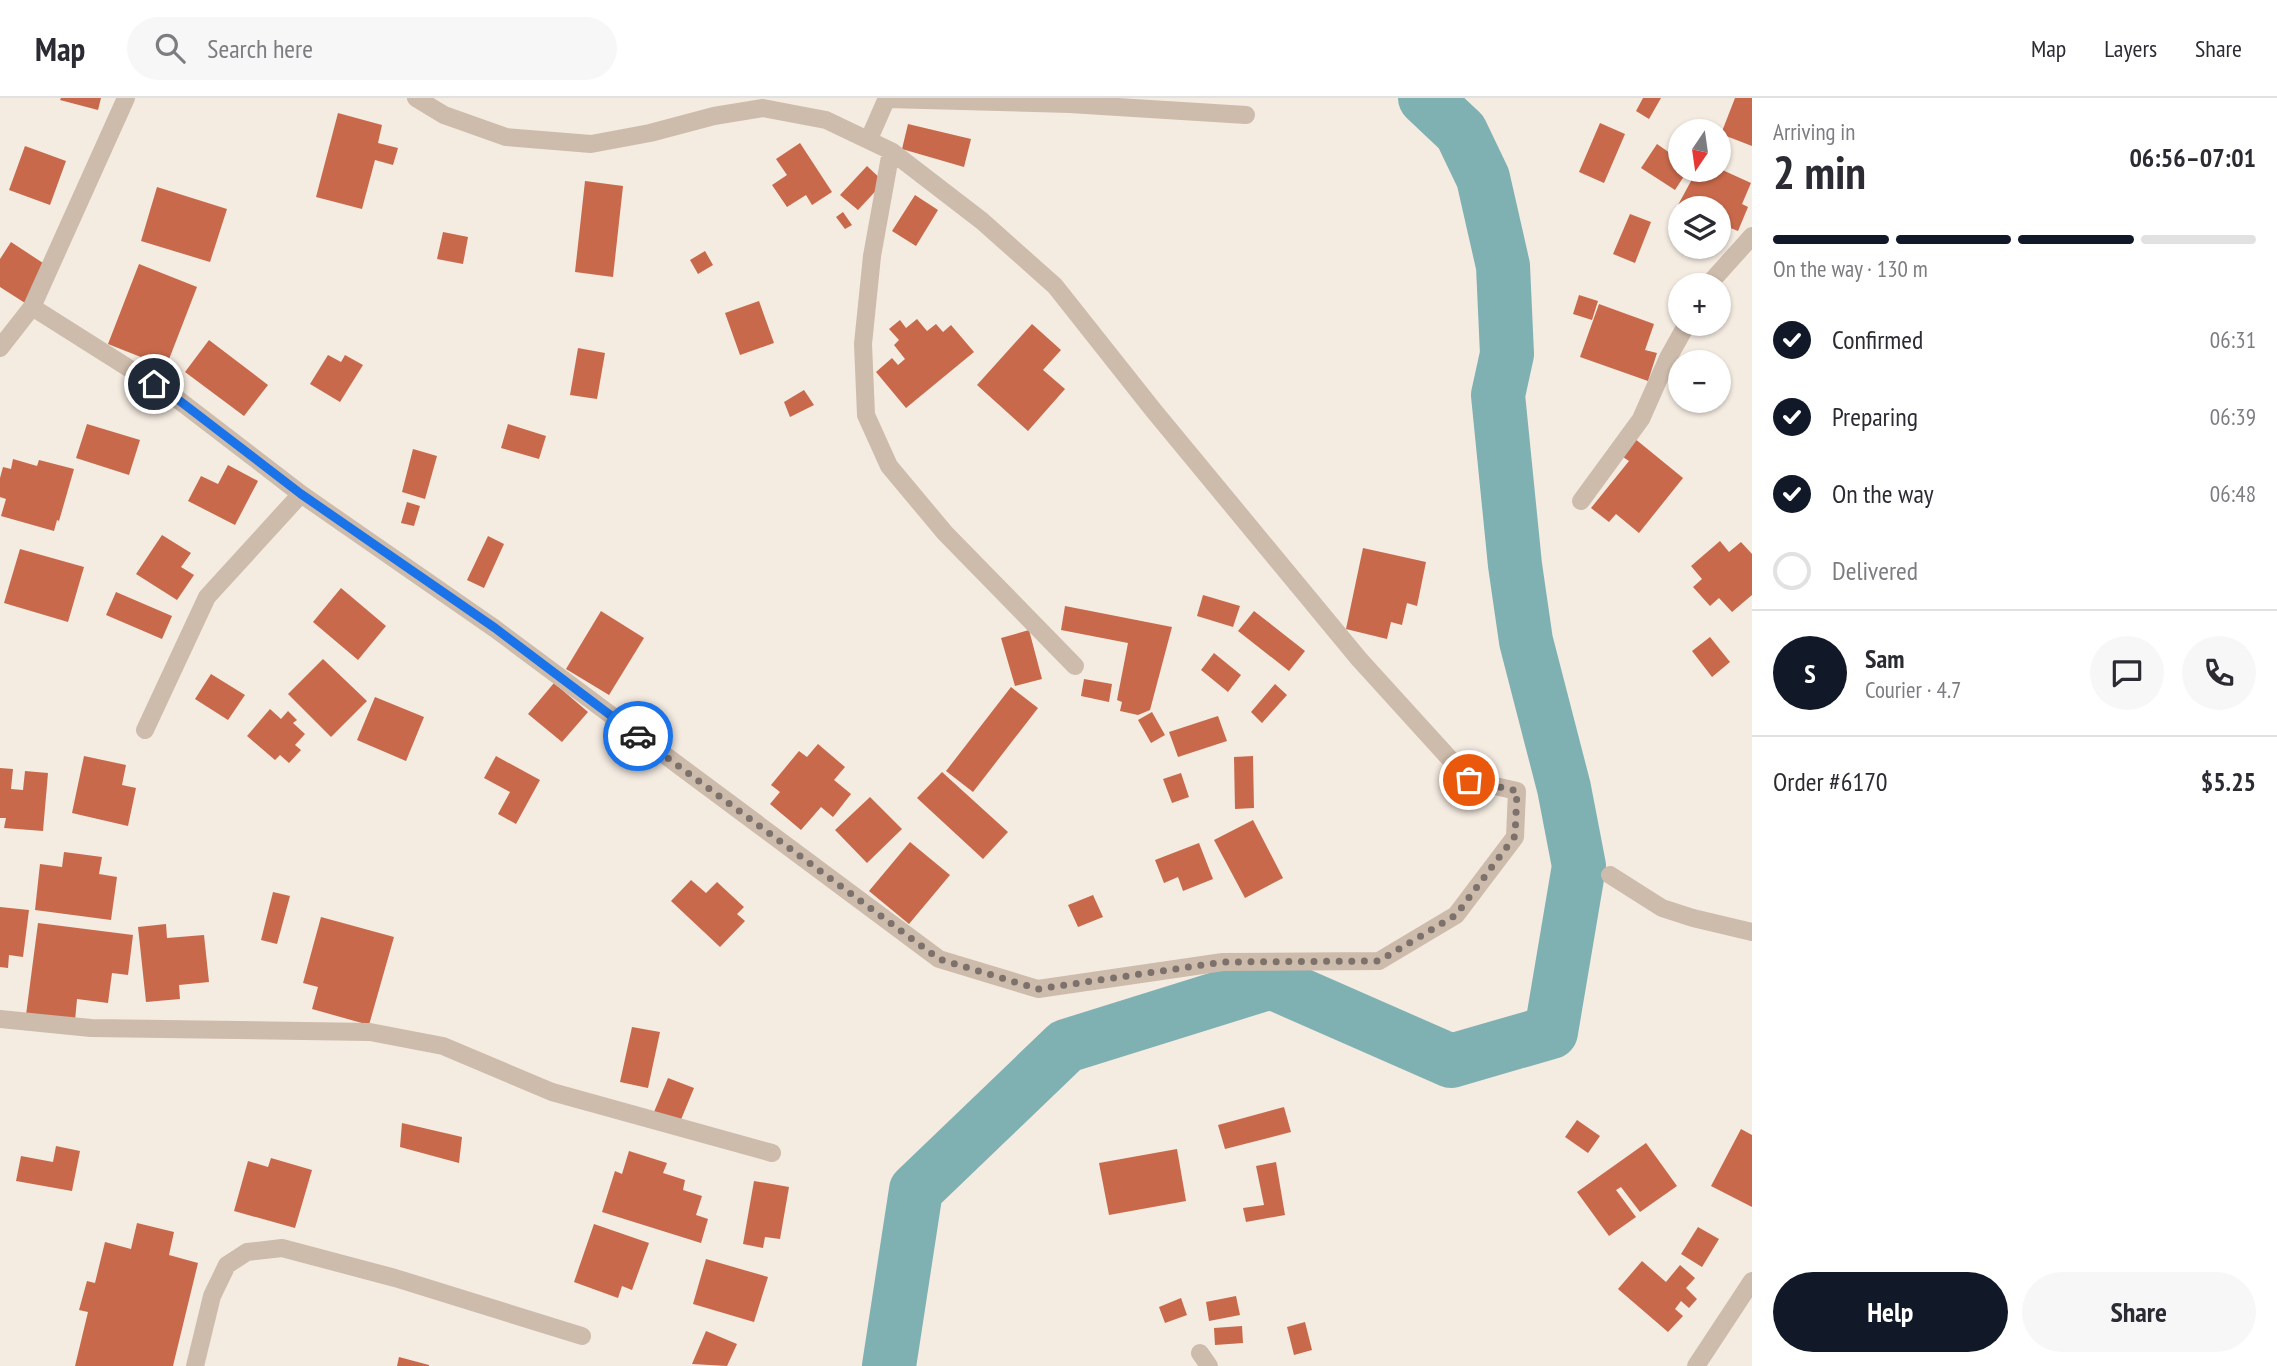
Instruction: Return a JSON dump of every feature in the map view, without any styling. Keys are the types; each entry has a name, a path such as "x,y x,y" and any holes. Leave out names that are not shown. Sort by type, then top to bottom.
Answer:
{"street":[{"path":"0,348 32,307 126,98"},
{"path":"32,307 176,398 301,494 495,628 939,959 1038,989 1223,962 1379,961 1456,915 1515,836 1517,791 1469,780 1359,659 1154,411 1055,286 982,221 891,150 826,120 763,108 713,116 650,133 590,144 506,137 444,116 416,98"},
{"path":"869,139 887,99 1070,104 1246,115"},
{"path":"891,150 872,256 863,344 866,415 889,466 945,533 1075,666"},
{"path":"1719,273 1752,236"},
{"path":"1581,501 1642,419 1680,336"},
{"path":"145,730 207,597 301,494"},
{"path":"1610,875 1662,908 1752,932"},
{"path":"0,1019 91,1028 370,1032 443,1046 552,1092 772,1153"},
{"path":"195,1366 212,1296 227,1265 247,1252 282,1248 395,1278 582,1336"},
{"path":"1696,1366 1752,1281"}],"building":[{"path":"101,98 98,110 60,100"},
{"path":"1643,98 1661,98 1649,119 1636,111"},
{"path":"1735,98 1752,98 1752,146 1731,138 1731,119 1727,119"},
{"path":"338,113 382,125 378,143 398,148 393,165 375,160 362,209 316,197"},
{"path":"1600,123 1625,134 1604,183 1579,172"},
{"path":"908,124 971,139 964,167 902,149"},
{"path":"800,143 832,192 812,205 806,195 787,207 772,185 787,175 776,159"},
{"path":"1657,144 1668,152 1668,182 1680,182 1675,190 1641,168"},
{"path":"25,146 66,161 50,205 9,190"},
{"path":"867,166 884,182 858,210 840,195"},
{"path":"1731,174 1751,183 1742,204 1748,207 1738,231 1731,228 1731,196 1683,196 1690,182 1731,182"},
{"path":"585,181 623,186 613,277 575,272"},
{"path":"157,187 227,209 210,262 141,241"},
{"path":"915,195 938,210 916,246 892,231"},
{"path":"843,212 852,225 845,229 836,217"},
{"path":"1630,214 1651,222 1635,263 1613,254"},
{"path":"443,232 468,237 463,264 437,259"},
{"path":"11,242 49,267 25,303 0,287 0,259"},
{"path":"705,251 713,265 698,274 690,260"},
{"path":"139,264 197,287 166,367 108,344"},
{"path":"1579,295 1598,301 1592,320 1573,314"},
{"path":"759,301 774,343 740,355 725,313"},
{"path":"1599,304 1654,324 1645,350 1657,353 1648,381 1580,357"},
{"path":"917,319 927,331 936,324 943,332 951,325 974,352 906,408 876,372 892,358 898,365 905,359 894,345 899,340 889,329 900,320 906,328"},
{"path":"1032,324 1061,350 1043,370 1065,389 1028,431 977,385"},
{"path":"209,340 268,385 244,416 185,372"},
{"path":"578,348 605,353 597,399 570,395"},
{"path":"328,355 341,362 345,355 363,365 340,402 310,384"},
{"path":"804,390 814,405 790,417 784,402"},
{"path":"87,424 140,440 129,475 76,458"},
{"path":"508,424 546,436 539,459 501,448"},
{"path":"1634,438 1683,478 1639,533 1616,514 1609,522 1591,508 1629,461 1620,455"},
{"path":"413,449 437,456 425,499 402,492"},
{"path":"13,459 37,466 39,460 74,469 54,531 1,516 6,499 0,497 0,478 3,467 11,469"},
{"path":"228,465 258,481 235,525 188,501 201,476 218,484"},
{"path":"407,502 420,506 414,526 401,523"},
{"path":"162,535 191,553 181,567 194,575 177,600 136,574"},
{"path":"488,536 504,544 484,588 467,580"},
{"path":"1720,541 1729,552 1741,542 1752,554 1752,595 1732,612 1719,598 1710,606 1693,587 1702,579 1691,566"},
{"path":"1363,548 1426,562 1417,606 1407,603 1402,625 1391,622 1387,639 1346,629"},
{"path":"20,549 84,567 68,622 4,603"},
{"path":"341,588 386,626 358,660 313,622"},
{"path":"116,592 172,616 162,639 106,615"},
{"path":"1203,595 1240,606 1233,627 1197,616"},
{"path":"1065,606 1172,627 1150,710 1138,715 1120,711 1122,702 1117,700 1128,643 1061,630"},
{"path":"601,611 644,638 609,695 566,669"},
{"path":"1254,611 1305,651 1289,671 1238,631"},
{"path":"1029,630 1042,679 1015,686 1001,638"},
{"path":"1710,637 1730,662 1712,677 1692,651"},
{"path":"1214,653 1241,675 1228,692 1201,670"},
{"path":"323,659 367,701 331,737 288,694"},
{"path":"211,674 245,695 228,720 195,699"},
{"path":"1084,679 1112,684 1109,702 1081,696"},
{"path":"554,683 588,712 562,742 528,714"},
{"path":"1275,684 1287,695 1262,723 1251,712"},
{"path":"1011,687 1038,708 973,792 946,771"},
{"path":"375,697 424,717 406,761 357,740"},
{"path":"270,709 281,719 288,711 297,720 293,723 305,734 295,745 301,750 289,763 280,755 275,760 247,736"},
{"path":"1152,712 1165,735 1151,743 1138,720"},
{"path":"1218,716 1227,741 1178,757 1169,732"},
{"path":"818,744 845,767 834,780 851,794 833,817 821,807 801,830 770,804 780,792 771,785 799,751 807,757"},
{"path":"84,756 126,765 122,785 136,788 128,826 72,813"},
{"path":"496,756 540,780 516,824 498,814 510,792 484,778"},
{"path":"1253,756 1254,808 1235,809 1234,757"},
{"path":"0,768 13,769 11,789 23,790 25,771 48,773 43,831 4,828 6,818 0,818"},
{"path":"942,772 1008,832 983,859 917,798"},
{"path":"1181,773 1189,797 1172,803 1163,779"},
{"path":"870,797 902,829 867,863 835,830"},
{"path":"1253,820 1283,878 1245,898 1214,840"},
{"path":"910,842 950,875 909,924 869,891"},
{"path":"1199,843 1213,879 1183,891 1178,877 1164,883 1155,860"},
{"path":"64,852 102,857 99,874 117,877 111,920 35,910 40,864 62,867"},
{"path":"691,880 706,893 717,882 744,907 737,914 745,921 720,947 671,901"},
{"path":"273,892 290,896 277,944 261,940"},
{"path":"1093,895 1103,917 1078,927 1068,905"},
{"path":"0,907 29,910 23,957 9,955 8,968 0,967"},
{"path":"321,917 394,937 369,1025 312,1009 318,987 303,983"},
{"path":"38,923 133,935 128,975 112,973 108,1003 77,999 75,1021 26,1015"},
{"path":"166,924 167,938 204,935 209,982 179,985 180,999 146,1002 138,927"},
{"path":"632,1027 660,1032 648,1088 620,1082"},
{"path":"668,1078 694,1088 680,1122 654,1112"},
{"path":"1284,1107 1291,1132 1225,1149 1218,1125"},
{"path":"1577,1120 1600,1136 1588,1153 1565,1137"},
{"path":"402,1123 462,1137 459,1163 400,1147"},
{"path":"1741,1129 1752,1135 1752,1207 1711,1186"},
{"path":"1646,1143 1677,1186 1640,1212 1621,1187 1616,1190 1636,1217 1609,1236 1577,1192"},
{"path":"56,1146 80,1151 72,1191 16,1181 21,1156 53,1162"},
{"path":"1177,1149 1186,1201 1109,1215 1099,1163"},
{"path":"629,1151 667,1163 663,1173 685,1180 683,1190 702,1196 696,1215 708,1219 701,1243 602,1212 615,1171 622,1174"},
{"path":"271,1158 312,1170 295,1228 234,1211 248,1161 268,1167"},
{"path":"1276,1162 1285,1215 1246,1222 1243,1208 1264,1205 1256,1166"},
{"path":"754,1181 789,1187 780,1239 765,1237 763,1248 743,1244"},
{"path":"137,1223 174,1232 169,1255 198,1263 173,1366 75,1366 88,1312 79,1310 87,1281 95,1283 105,1242 131,1249"},
{"path":"594,1224 649,1243 632,1290 622,1286 618,1298 574,1282"},
{"path":"1698,1227 1719,1239 1702,1267 1681,1254"},
{"path":"706,1259 768,1277 754,1322 693,1304"},
{"path":"1642,1261 1666,1282 1680,1265 1695,1278 1686,1288 1697,1299 1689,1308 1681,1301 1675,1309 1683,1316 1668,1332 1618,1289"},
{"path":"1236,1296 1240,1315 1209,1321 1206,1302"},
{"path":"1181,1298 1187,1315 1165,1323 1159,1307"},
{"path":"1305,1322 1312,1350 1294,1355 1287,1327"},
{"path":"1242,1326 1243,1343 1215,1345 1214,1328"},
{"path":"706,1331 737,1344 727,1366 692,1364"},
{"path":"399,1357 429,1365 429,1366 397,1366"}],"waterway":[{"path":"889,1366 916,1190 1066,1046 1271,982 1451,1061 1551,1032 1579,866 1564,788 1526,641 1515,565 1498,395 1507,354 1503,266 1483,178 1461,132 1425,98"}],"way so far":[{"path":"638,736 939,959 1038,989 1223,962 1379,961 1456,915 1515,836 1517,791 1469,780"}],"route":[{"path":"154,384 301,494 495,628 638,736"}]}
